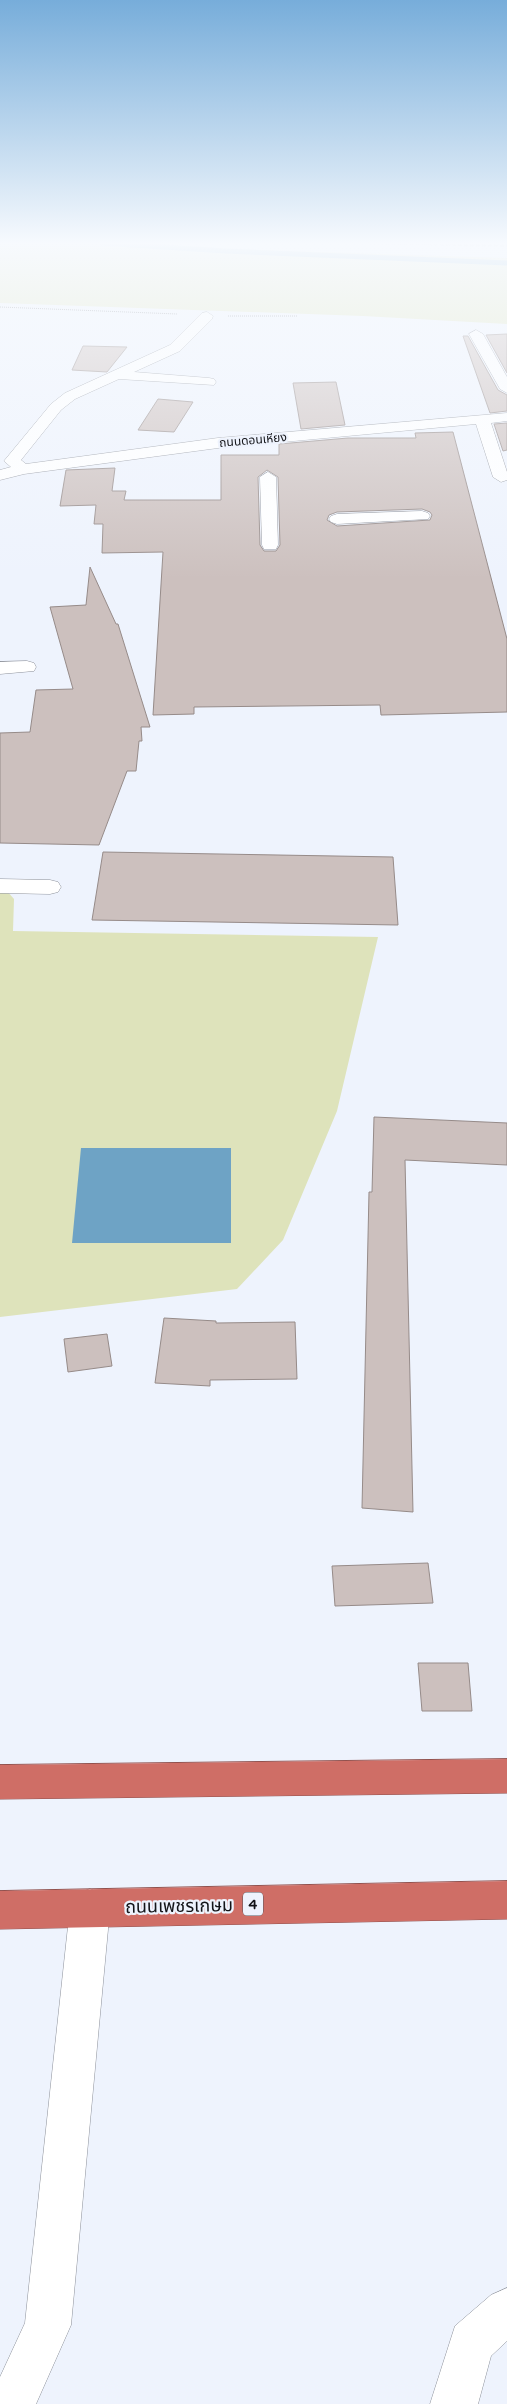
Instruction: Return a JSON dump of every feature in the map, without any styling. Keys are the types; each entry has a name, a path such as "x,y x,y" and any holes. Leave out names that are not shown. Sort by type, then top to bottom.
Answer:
{"highway":[{"path":"0,1782 507,1776"},
{"name":"ถนนเพชรเกษม","path":"0,1910 507,1900"}],"street":[{"path":"23,469 12,460 56,407 70,396 160,355"},
{"path":"488,355 507,389"},
{"path":"118,375 209,382"},
{"name":"ถนนดอนเหียง","path":"0,475 23,469 218,443 507,417"},
{"path":"482,419 501,477"},
{"path":"268,477 270,545"},
{"path":"337,519 422,516"},
{"path":"0,668 27,666"},
{"path":"0,886 50,887"},
{"path":"12,2404 48,2325 90,1908"},
{"path":"454,2404 471,2342 507,2311"}],"green space":[{"path":"0,883 14,899 13,931 378,937 337,1111 283,1240 237,1289 0,1317"}],"water":[{"path":"81,1148 231,1148 231,1243 72,1243"}],"building":[{"path":"79,355 120,355 107,372 72,370"},
{"path":"470,355 479,355 498,390 507,395 507,411 490,413"},
{"path":"497,355 507,355 507,373"},
{"path":"336,382 345,425 301,429 293,383"},
{"path":"158,399 193,402 174,432 138,430"},
{"path":"507,423 507,450 503,451 494,424"},
{"path":"453,432 507,639 507,712 381,715 380,705 194,707 194,714 153,715 163,552 102,553 103,524 94,524 96,505 60,506 66,470 115,468 112,491 126,491 124,500 221,500 221,455 279,455 279,444 348,438 416,438 415,433","holes":["267,470 278,477 280,545 276,551 264,551 260,545 258,477","422,509 430,512 432,515 430,520 337,526 327,520 329,515 337,512"]},
{"path":"90,567 116,624 118,624 150,727 141,727 142,741 139,741 136,771 127,771 99,845 0,843 0,733 30,732 36,690 73,689 50,607 86,605"},
{"path":"103,852 393,857 398,925 92,920"},
{"path":"374,1117 507,1123 507,1165 405,1160 413,1512 362,1508 369,1192 372,1192"},
{"path":"164,1318 216,1321 216,1323 295,1322 297,1379 210,1380 210,1386 155,1383"},
{"path":"107,1334 112,1366 68,1372 64,1339"},
{"path":"428,1563 433,1603 335,1606 332,1566"},
{"path":"418,1663 468,1663 472,1711 422,1711"}]}
